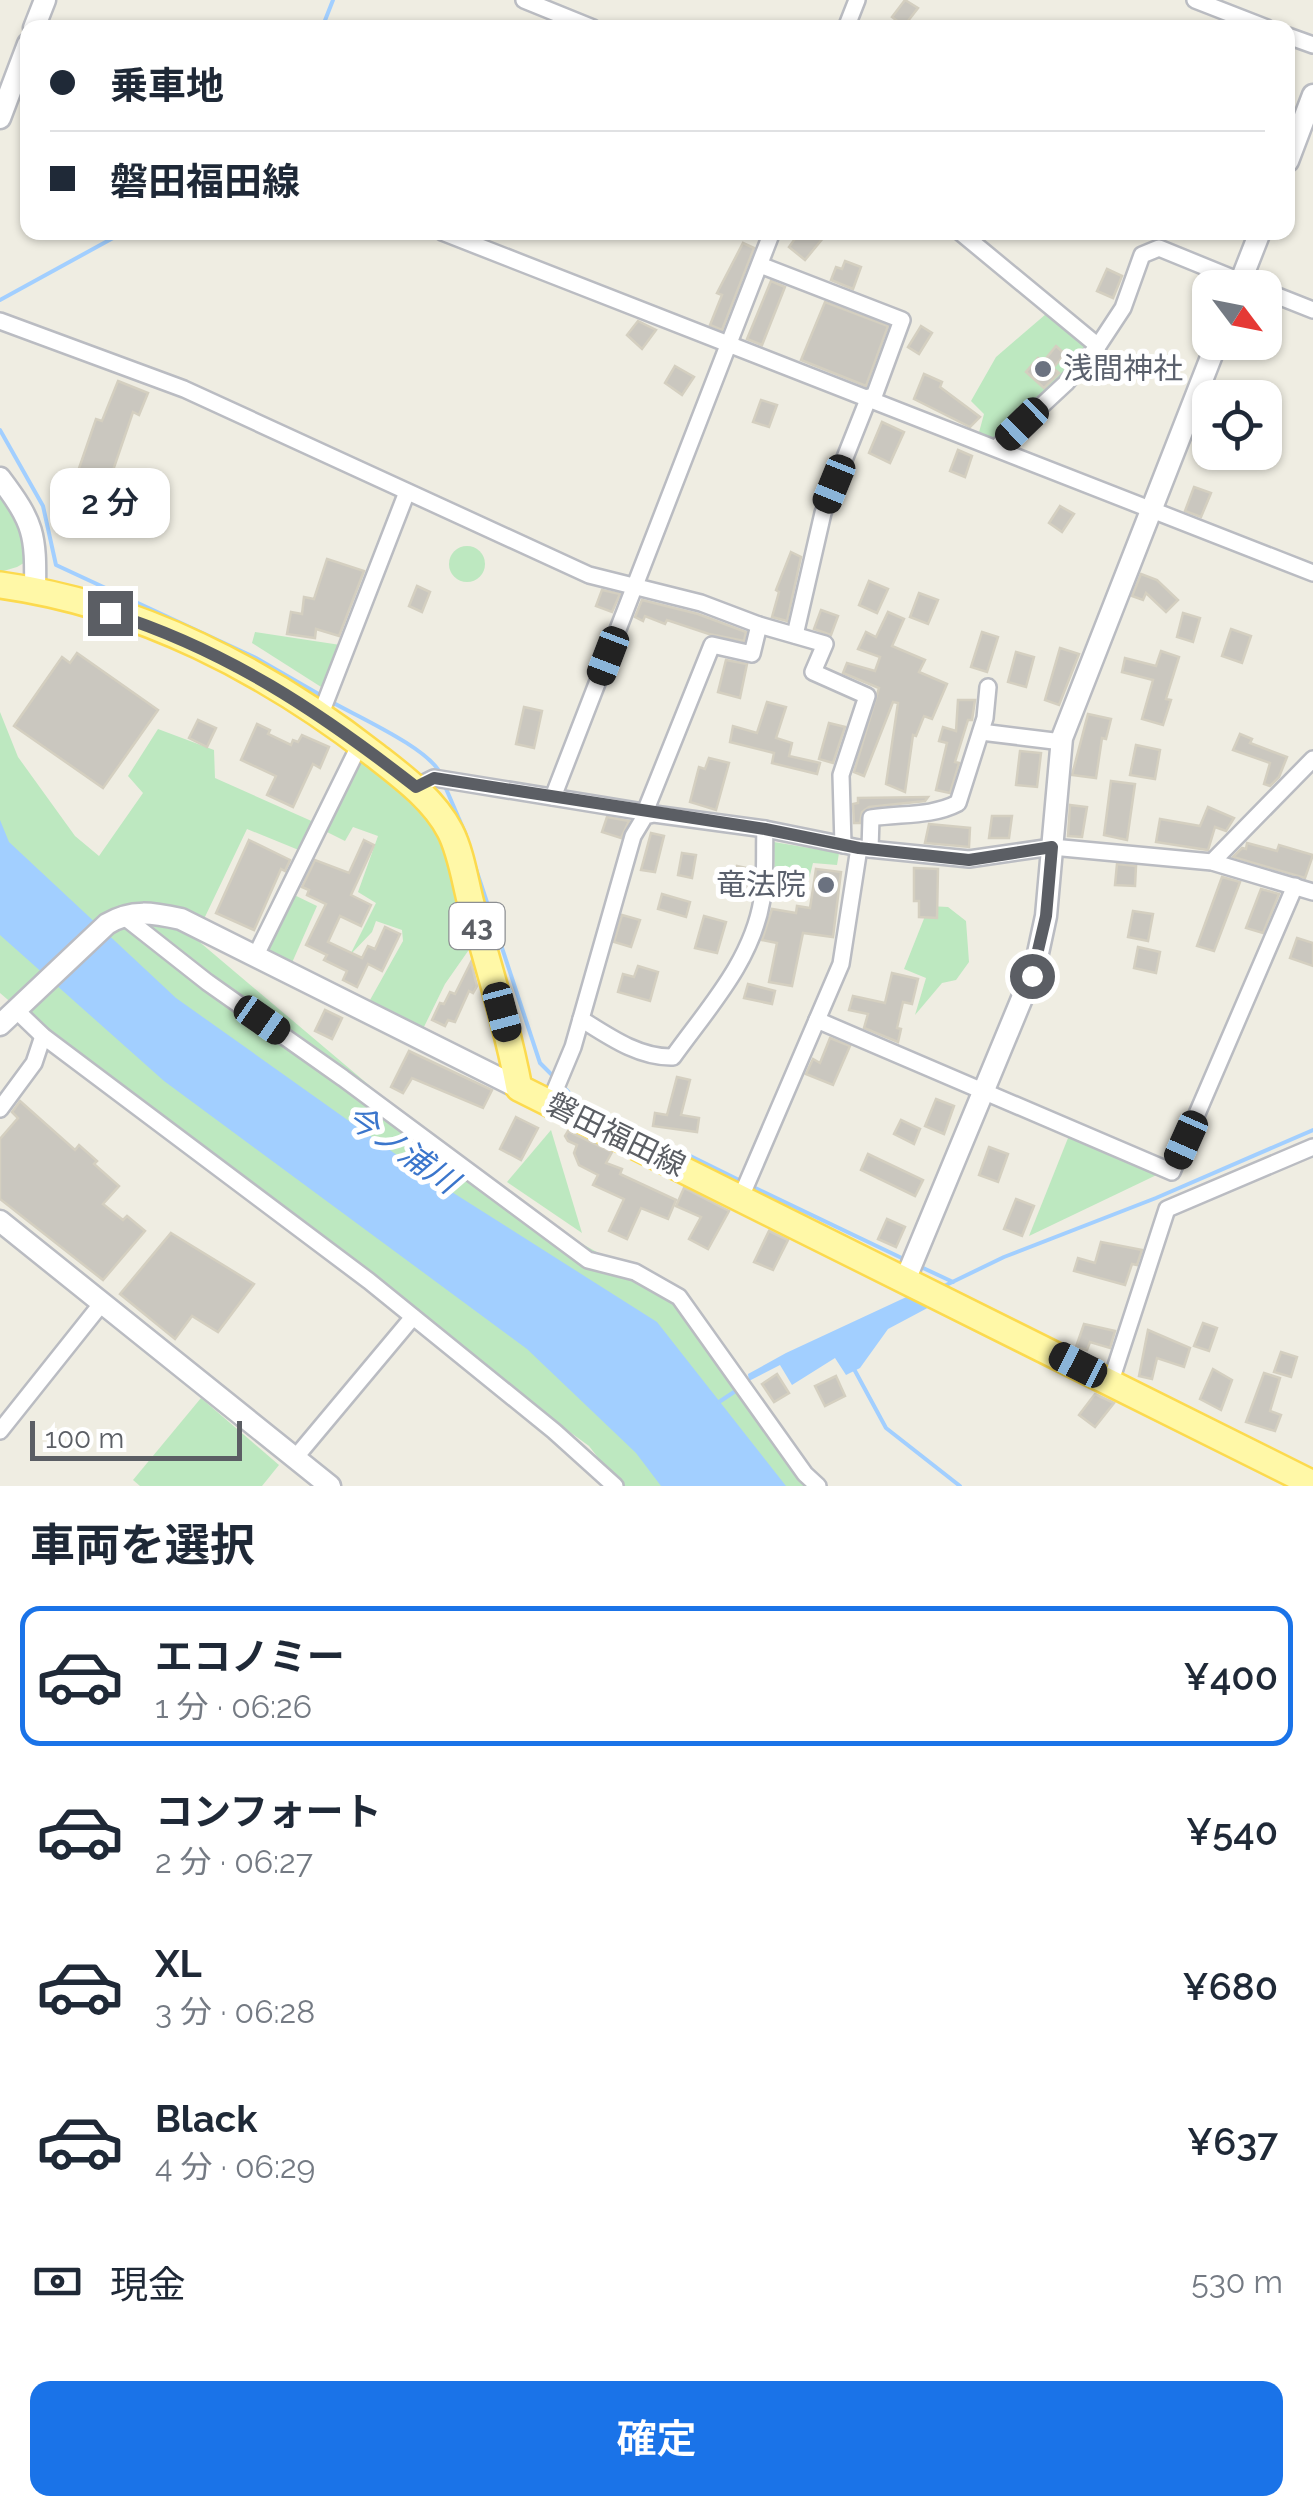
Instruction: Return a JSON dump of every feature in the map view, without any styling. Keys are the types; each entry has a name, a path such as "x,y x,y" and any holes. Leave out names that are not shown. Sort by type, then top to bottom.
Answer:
{"main road":[{"name":"磐田福田線","path":"0,585 36,590 148,625 216,653 320,716 416,787 450,832 502,1012 518,1088 1111,1381 1282,1478 1313,1484"}],"street":[{"path":"524,0 573,20"},
{"path":"1195,0 1246,20"},
{"path":"0,118 20,73"},
{"path":"1295,143 1313,96"},
{"path":"463,240 1313,573"},
{"path":"553,797 769,240"},
{"path":"970,240 1098,346"},
{"path":"1249,270 1258,240"},
{"path":"996,448 1098,346 1123,308 1142,255 1159,248 1210,270"},
{"path":"760,264 902,320 822,512 795,634"},
{"path":"1282,298 1313,310"},
{"path":"0,321 184,389 589,575 700,602 825,644 813,672 867,696 841,775 857,847"},
{"path":"926,1289 983,1092 1036,967 1046,916 1062,742 1210,360"},
{"path":"0,478 24,508 36,539 36,590"},
{"path":"320,716 407,492"},
{"path":"550,1102 573,1047 633,836 649,813 712,645 752,654 760,625"},
{"path":"742,1197 846,941 857,847 871,818 904,812 938,813 958,803 982,732 988,687"},
{"path":"982,732 1062,742"},
{"path":"256,957 360,744"},
{"path":"1212,862 1313,758"},
{"path":"416,787 434,778 857,847 969,860 1052,847 1212,862 1313,892"},
{"path":"580,1019 649,1054 673,1056 752,941 763,898 765,829"},
{"path":"817,1020 1172,1172 1295,886"},
{"path":"0,1025 114,919 147,912 181,919 518,1088"},
{"path":"114,919 588,1260 635,1272 679,1297 818,1486"},
{"path":"17,1010 43,1036 413,1317 616,1486"},
{"path":"0,1109 34,1063 43,1036"},
{"path":"1111,1381 1167,1209 1313,1147"},
{"path":"0,1221 330,1486"},
{"path":"0,1430 102,1303"},
{"path":"295,1458 413,1317"},
{"path":"591,1486 603,1472"}],"green space":[{"path":"1046,314 1063,318 1098,346 1001,444 978,436 984,414 971,401 996,357"},
{"path":"0,482 36,556 0,572"},
{"path":"467,546 480,551 485,564 480,577 467,582 454,577 449,564 454,551"},
{"path":"255,632 347,646 329,692 252,643"},
{"path":"0,712 18,757 75,836 99,856 143,793 128,776 158,729 214,750 215,778 316,823 306,853 247,829 203,921 170,917 511,1205 679,1297 823,1486 620,1486 589,1446 105,1083 0,993"},
{"path":"359,758 406,795 437,836 475,941 445,984 421,1033 370,1000 403,941 402,930 376,921 372,932 350,955 376,903 358,892 378,836 353,827 345,841 319,828"},
{"path":"774,842 839,853 837,865 813,863 804,899 775,896"},
{"path":"288,892 317,906 287,974 257,954"},
{"path":"929,906 948,907 966,921 969,962 956,980 942,983 915,1015 926,978 904,969"},
{"path":"1072,1128 1167,1170 1029,1236"},
{"path":"551,1130 582,1233 507,1182"},
{"path":"201,1398 279,1465 262,1486 140,1486 133,1480"}],"water":[{"path":"0,820 9,842 176,998 425,1175 657,1322 786,1486 661,1486 636,1453 527,1349 164,1081 0,935"},
{"path":"915,1293 935,1304 888,1329 860,1368 846,1375 835,1358 792,1385 780,1365 749,1381 748,1374 786,1353"}],"building":[{"path":"905,0 918,8 909,20 892,17"},
{"path":"794,240 821,240 805,260 789,247"},
{"path":"743,243 754,248 722,330 710,325 722,295 717,293"},
{"path":"845,261 861,267 853,289 831,280 836,267 842,269"},
{"path":"1107,269 1122,276 1113,298 1097,291"},
{"path":"771,281 785,287 762,345 747,339"},
{"path":"825,302 888,326 866,386 801,360"},
{"path":"638,321 656,330 642,349 627,335"},
{"path":"921,326 932,333 919,354 908,347"},
{"path":"1056,346 1065,354 1053,368 1059,373 1044,388 1026,372 1038,358 1043,362"},
{"path":"675,366 694,377 682,395 665,383"},
{"path":"924,374 942,382 940,387 980,417 970,427 914,399"},
{"path":"118,381 148,393 139,415 133,412 97,517 66,506 96,419 102,421"},
{"path":"761,400 777,405 769,427 753,422"},
{"path":"882,422 904,432 890,463 869,453"},
{"path":"958,450 972,456 965,477 950,471"},
{"path":"1194,487 1211,493 1201,517 1185,511"},
{"path":"1060,506 1074,514 1062,532 1049,523"},
{"path":"791,552 801,557 787,621 772,617 779,592 776,590"},
{"path":"327,559 364,571 339,636 316,629 315,638 287,634 291,612 302,614 304,597 314,599"},
{"path":"1141,574 1157,580 1178,600 1166,612 1146,593 1143,600 1132,596"},
{"path":"869,581 888,589 877,613 859,605"},
{"path":"417,586 430,592 422,612 409,606"},
{"path":"602,590 620,594 612,612 596,606"},
{"path":"919,593 938,600 928,624 910,617"},
{"path":"642,600 698,614 746,632 744,641 667,620 665,624 645,616 643,621 635,617"},
{"path":"821,610 838,616 831,635 814,629"},
{"path":"888,612 904,619 892,646 925,660 919,672 947,684 932,719 924,716 916,736 913,735 905,792 886,784 898,703 893,702 864,776 854,772 879,688 843,673 847,663 875,671 880,657 858,649 866,632 876,637"},
{"path":"1183,613 1200,618 1193,642 1177,637"},
{"path":"1231,629 1251,636 1242,663 1222,656"},
{"path":"982,632 998,637 987,672 971,667"},
{"path":"1060,648 1079,654 1059,705 1045,700"},
{"path":"1161,651 1179,657 1166,699 1171,700 1163,725 1142,719 1153,680 1122,672 1125,658 1156,666"},
{"path":"1016,652 1034,657 1026,687 1008,682"},
{"path":"77,653 158,710 103,788 14,726 62,657 70,663"},
{"path":"726,660 747,664 740,698 718,692"},
{"path":"958,700 975,700 972,720 968,720 955,762 959,763 950,793 936,790 947,743 939,741 943,727 956,731"},
{"path":"767,702 786,707 776,738 792,743 789,756 820,763 817,774 772,763 774,753 730,742 733,726 757,733"},
{"path":"524,707 542,711 534,748 516,744"},
{"path":"1088,714 1111,719 1106,739 1102,738 1096,778 1072,775"},
{"path":"198,720 216,728 207,747 189,738"},
{"path":"829,723 845,727 833,763 819,759"},
{"path":"257,724 291,745 302,735 329,747 320,768 313,764 293,807 267,795 276,776 241,760"},
{"path":"1240,734 1252,739 1250,743 1287,757 1279,777 1270,786 1264,784 1270,763 1233,750"},
{"path":"1136,745 1160,750 1155,779 1130,775"},
{"path":"1020,751 1041,753 1037,787 1016,785"},
{"path":"709,758 729,763 716,810 690,802 699,767 705,769"},
{"path":"1111,781 1135,784 1127,840 1104,835"},
{"path":"928,797 925,801 869,807 862,812 860,823 854,823 853,804 858,803 858,798"},
{"path":"1070,805 1087,807 1082,837 1068,836"},
{"path":"1208,807 1234,818 1226,831 1215,827 1208,850 1156,842 1160,819 1200,826"},
{"path":"992,816 1012,816 1009,838 989,838"},
{"path":"607,817 629,821 621,838 602,832"},
{"path":"929,824 970,828 969,847 925,843"},
{"path":"651,833 664,836 655,872 641,870"},
{"path":"249,840 290,860 285,871 281,869 254,930 216,913"},
{"path":"364,840 374,845 351,895 371,905 361,926 340,916 328,942 362,958 368,946 375,949 385,927 400,934 382,971 368,964 357,987 343,980 347,971 324,960 327,955 306,945 326,904 307,895 309,890 302,887 315,860 349,873"},
{"path":"1247,843 1277,851 1279,845 1313,855 1305,878 1233,857 1246,849"},
{"path":"682,853 696,855 692,878 678,875"},
{"path":"1117,864 1136,866 1135,886 1115,885"},
{"path":"737,866 751,869 747,891 733,889"},
{"path":"914,868 938,869 937,918 919,917 919,901 914,901"},
{"path":"816,869 841,872 833,937 803,933 792,986 769,982 777,943 762,940 772,909 796,913 797,906 810,908"},
{"path":"1222,877 1240,882 1214,951 1197,946"},
{"path":"1261,889 1279,894 1263,933 1246,928"},
{"path":"662,894 690,902 686,917 658,909"},
{"path":"1133,911 1153,914 1148,941 1128,937"},
{"path":"622,915 640,920 631,947 614,942"},
{"path":"704,916 726,922 717,953 695,948"},
{"path":"1297,938 1313,943 1313,966 1290,958"},
{"path":"1138,947 1160,952 1156,973 1134,968"},
{"path":"471,962 477,986 473,993 469,991 455,1022 448,1020 445,1026 432,1020 440,1003 444,1004 450,992 455,994"},
{"path":"638,966 658,972 650,1001 618,992 623,974 634,977"},
{"path":"892,973 918,979 912,1004 903,1002 898,1042 864,1028 868,1014 849,1010 853,996 885,1003"},
{"path":"748,984 775,991 772,1004 744,998"},
{"path":"325,1010 342,1018 332,1039 315,1031"},
{"path":"830,1038 850,1046 833,1085 806,1074 813,1059 820,1063"},
{"path":"409,1051 492,1090 483,1108 412,1078 403,1093 391,1087"},
{"path":"677,1077 690,1080 681,1115 699,1118 697,1132 653,1126 655,1113 667,1115"},
{"path":"936,1099 954,1106 944,1134 925,1126"},
{"path":"20,1101 75,1150 79,1145 97,1161 94,1164 119,1186 103,1204 145,1231 103,1280 0,1199 0,1139 18,1118 12,1112"},
{"path":"516,1117 538,1128 521,1160 500,1149"},
{"path":"901,1120 920,1129 914,1144 894,1134"},
{"path":"568,1131 612,1152 606,1163 622,1169 620,1174 676,1200 668,1219 641,1208 627,1239 609,1231 624,1199 593,1185 598,1175 579,1165 574,1153 577,1145 565,1136"},
{"path":"989,1147 1008,1154 998,1182 979,1175"},
{"path":"868,1154 923,1180 915,1196 861,1170"},
{"path":"684,1188 729,1211 708,1249 689,1239 701,1217 676,1206"},
{"path":"1016,1199 1034,1206 1022,1236 1004,1229"},
{"path":"887,1219 905,1227 896,1247 878,1239"},
{"path":"769,1231 788,1240 773,1270 754,1262"},
{"path":"171,1233 254,1284 218,1332 192,1316 175,1339 120,1294"},
{"path":"1101,1242 1142,1250 1125,1285 1074,1271 1078,1258 1095,1263"},
{"path":"1203,1323 1217,1328 1209,1351 1194,1346"},
{"path":"1084,1324 1115,1331 1110,1348 1090,1342 1087,1350 1076,1347"},
{"path":"1148,1330 1190,1348 1184,1367 1157,1358 1152,1379 1139,1376"},
{"path":"1281,1352 1297,1357 1291,1377 1274,1372"},
{"path":"1213,1369 1232,1380 1221,1410 1200,1399"},
{"path":"1264,1373 1280,1378 1270,1411 1281,1415 1275,1431 1246,1422"},
{"path":"777,1374 789,1393 774,1402 762,1384"},
{"path":"836,1376 845,1396 825,1406 815,1386"},
{"path":"1095,1394 1114,1403 1095,1427 1079,1415"}],"waterway":[{"path":"325,20 333,0"},
{"path":"0,300 109,240"},
{"path":"0,430 43,506 56,565 256,658 322,696"},
{"path":"330,701 408,744 441,775"},
{"path":"444,784 466,835"},
{"path":"474,863 540,1063 554,1077"},
{"path":"561,1084 575,1099 741,1181"},
{"path":"940,1288 1004,1257 1156,1198 1313,1130"},
{"path":"749,1185 908,1261"},
{"path":"921,1267 953,1282"},
{"path":"854,1369 886,1428 960,1486"},
{"path":"719,1402 740,1388"}],"place":[{"name":"浅間神社","path":"1043,369"},
{"name":"竜法院","path":"826,885"}],"route":[{"path":"110,613 216,653 252,672 349,736 416,787 434,778 765,829 859,848 969,860 1052,847 1046,916 1032,976"}],"water label":[{"name":"今ノ浦川","path":"402,1149"}]}
